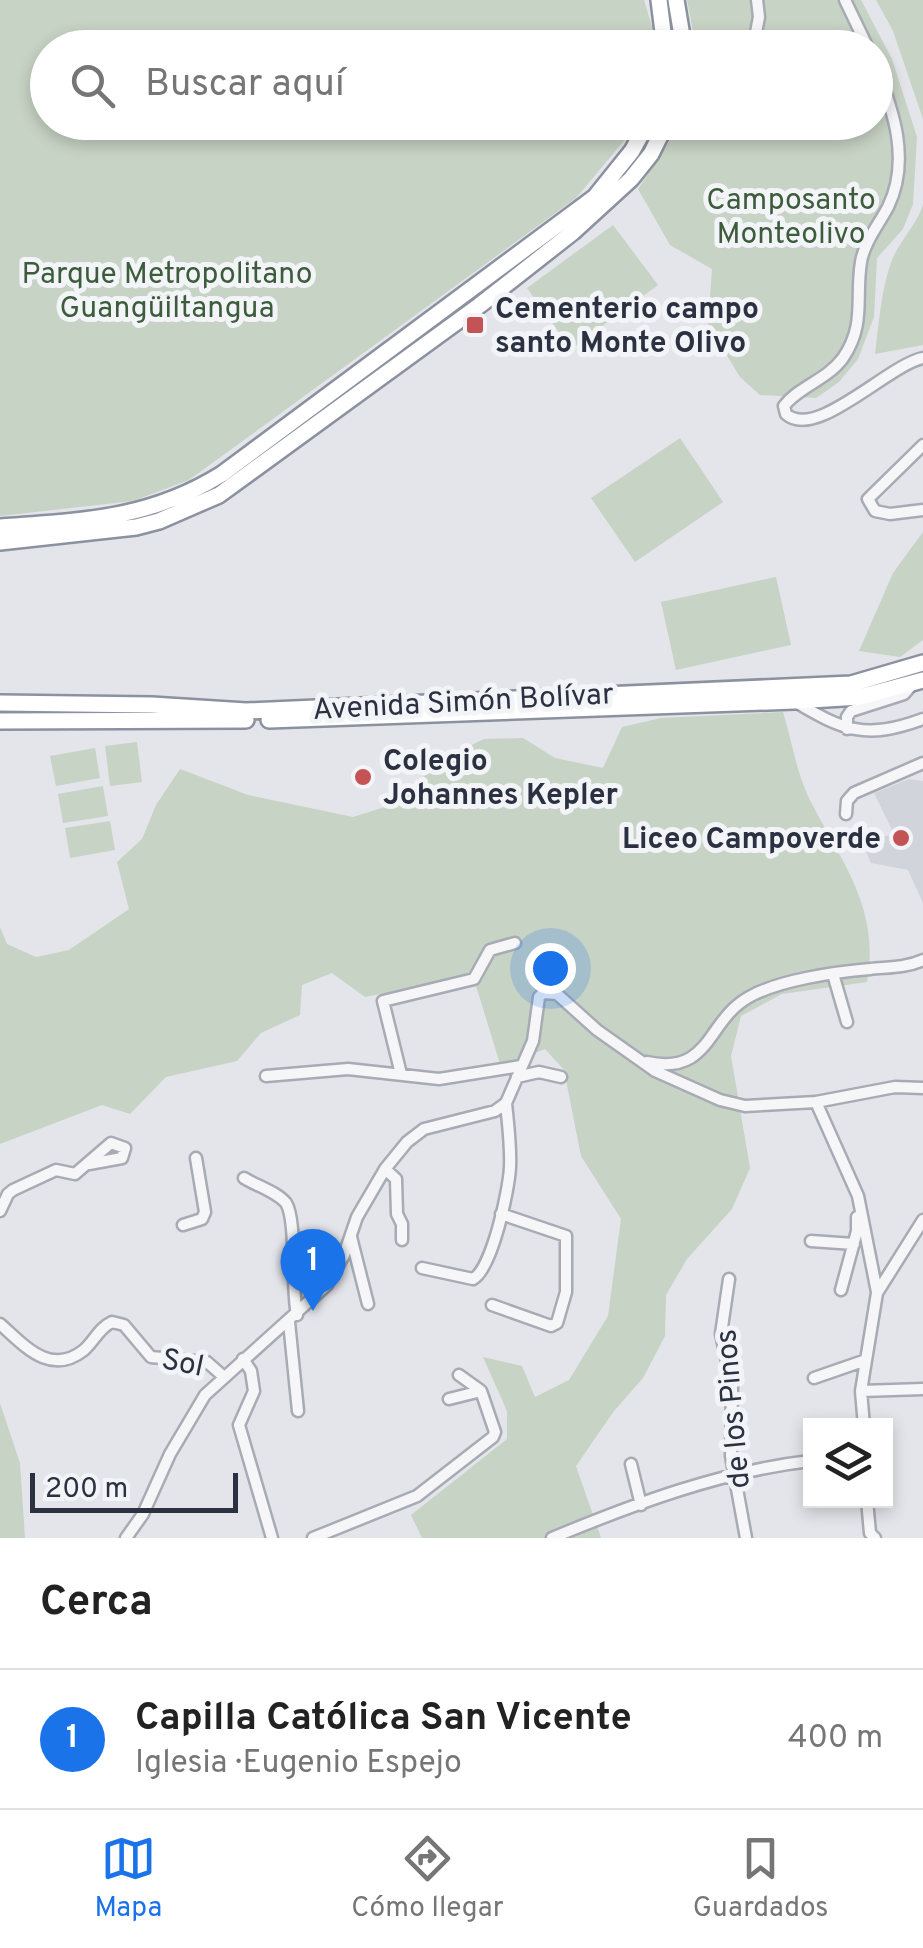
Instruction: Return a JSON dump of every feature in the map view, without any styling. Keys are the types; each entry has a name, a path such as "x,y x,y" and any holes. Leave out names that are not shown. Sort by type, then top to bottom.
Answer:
{"highway":[{"path":"658,0 662,30"},
{"path":"676,0 681,30"},
{"path":"0,527 138,512 196,490 594,198 638,140"},
{"path":"0,542 136,527 219,495 403,362 611,200 651,154 658,140"},
{"path":"392,348 403,362"},
{"name":"Avenida Simón Bolívar","path":"0,721 378,718 573,708 792,694 850,684 923,663"},
{"name":"Avenida Simón Bolívar","path":"0,703 152,705 246,712 792,694 860,697 917,682"}],"street":[{"path":"756,30 757,0"},
{"path":"845,0 859,30"},
{"path":"893,110 897,175 891,201 862,256 855,339 828,374 790,398 784,406 786,414 792,420 805,421 822,416 906,362 923,358"},
{"path":"923,445 868,499 875,511 890,514 923,510"},
{"path":"847,730 851,711 894,699 917,682"},
{"path":"792,694 847,730 866,733 923,719"},
{"path":"846,814 849,797 923,762"},
{"path":"401,1074 383,1001 474,979 490,950 514,943"},
{"path":"636,1060 657,1064 685,1062 704,1050 722,1019 764,990 923,960"},
{"path":"833,974 847,1022"},
{"path":"422,1268 478,1277 502,1214 510,1169 506,1103 533,1042 539,997 549,992 557,994 636,1060 686,1086 745,1106 816,1102 895,1087 923,1088"},
{"path":"266,1076 348,1069 439,1079 519,1072 561,1076"},
{"path":"816,1102 858,1196 877,1294 861,1390 863,1418"},
{"path":"126,1538 195,1409 243,1359 327,1285 357,1217 407,1142 424,1129 496,1110 506,1103"},
{"path":"183,1225 202,1218 205,1212 196,1158"},
{"path":"0,1211 14,1190 56,1170 75,1174 90,1164"},
{"path":"385,1170 396,1179 402,1240"},
{"path":"244,1178 283,1199 288,1207 292,1225 298,1411"},
{"path":"842,1290 854,1244 858,1196"},
{"path":"492,1305 554,1326 566,1292 566,1236 502,1214"},
{"path":"877,1294 923,1220"},
{"path":"350,1236 368,1304"},
{"path":"810,1241 854,1244"},
{"name":"de los Pinos","path":"729,1279 721,1334 732,1385 731,1456 746,1538"},
{"name":"Sol","path":"0,1324 37,1357 50,1359 70,1358 82,1351 102,1326 112,1322 124,1325 151,1357 207,1362 224,1377"},
{"path":"243,1359 251,1371 254,1390 240,1425 272,1538"},
{"path":"814,1378 866,1360"},
{"path":"313,1538 417,1496 494,1437 480,1390 459,1376"},
{"path":"861,1390 923,1389"},
{"path":"448,1398 480,1390"},
{"path":"552,1538 641,1504 734,1476 803,1462"},
{"path":"631,1464 641,1504"},
{"path":"868,1508 871,1536"}],"shaded area":[{"name":"Liceo Campoverde","path":"909,779 923,781 923,903 908,870 871,863 862,842 894,834 874,793"}],"green space":[{"name":"Parque Metropolitano Guangüiltangua","path":"0,0 644,0 652,30 30,30 30,140 625,140 576,198 189,480 133,501 0,516"},
{"name":"Camposanto Monteolivo","path":"687,0 861,0 877,30 693,30"},
{"path":"876,0 923,0 923,119 893,30"},
{"name":"Camposanto Monteolivo","path":"893,62 917,137 913,204 903,229 877,258 874,317 858,359 839,382 816,398 760,395 740,377 708,324 712,269 670,245 638,189 669,140 893,140"},
{"path":"923,205 923,345 875,354 888,271"},
{"path":"613,225 658,285 571,349 527,288"},
{"path":"680,438 723,502 635,562 591,498"},
{"path":"923,532 923,640 900,657 859,651 893,573"},
{"path":"776,577 791,645 676,670 661,602"},
{"path":"783,712 807,794 862,906 870,954 867,982 782,994 741,1016 731,1056 750,1168 732,1209 687,1259 666,1295 665,1336 643,1378 614,1411 576,1466 601,1538 422,1538 411,1515 507,1439 507,1411 483,1357 522,1366 535,1397 569,1380 608,1316 621,1219 581,1156 564,1070 545,1049 501,1067 473,976 365,997 332,973 302,985 300,1015 261,1033 237,1061 166,1077 130,1114 102,1105 0,1144 0,927 7,944 36,957 69,950 129,909 117,862 142,839 156,805 180,769 248,795 353,817 404,796 441,760 484,739 523,738 555,758 603,768 622,727 661,718"},
{"path":"137,742 142,782 110,786 105,746"},
{"path":"95,748 100,778 56,786 50,756"},
{"path":"103,786 108,816 63,823 58,794"},
{"path":"110,821 115,850 70,858 65,828"},
{"path":"0,1403 20,1463 25,1538 0,1538"}],"place":[{"name":"Cementerio campo santo Monte Olivo","path":"475,325"},
{"name":"Colegio Johannes Kepler","path":"363,777"},
{"name":"Liceo Campoverde","path":"901,838"},
{"name":"Capilla Católica San Vicente","path":"313,1311"}]}
